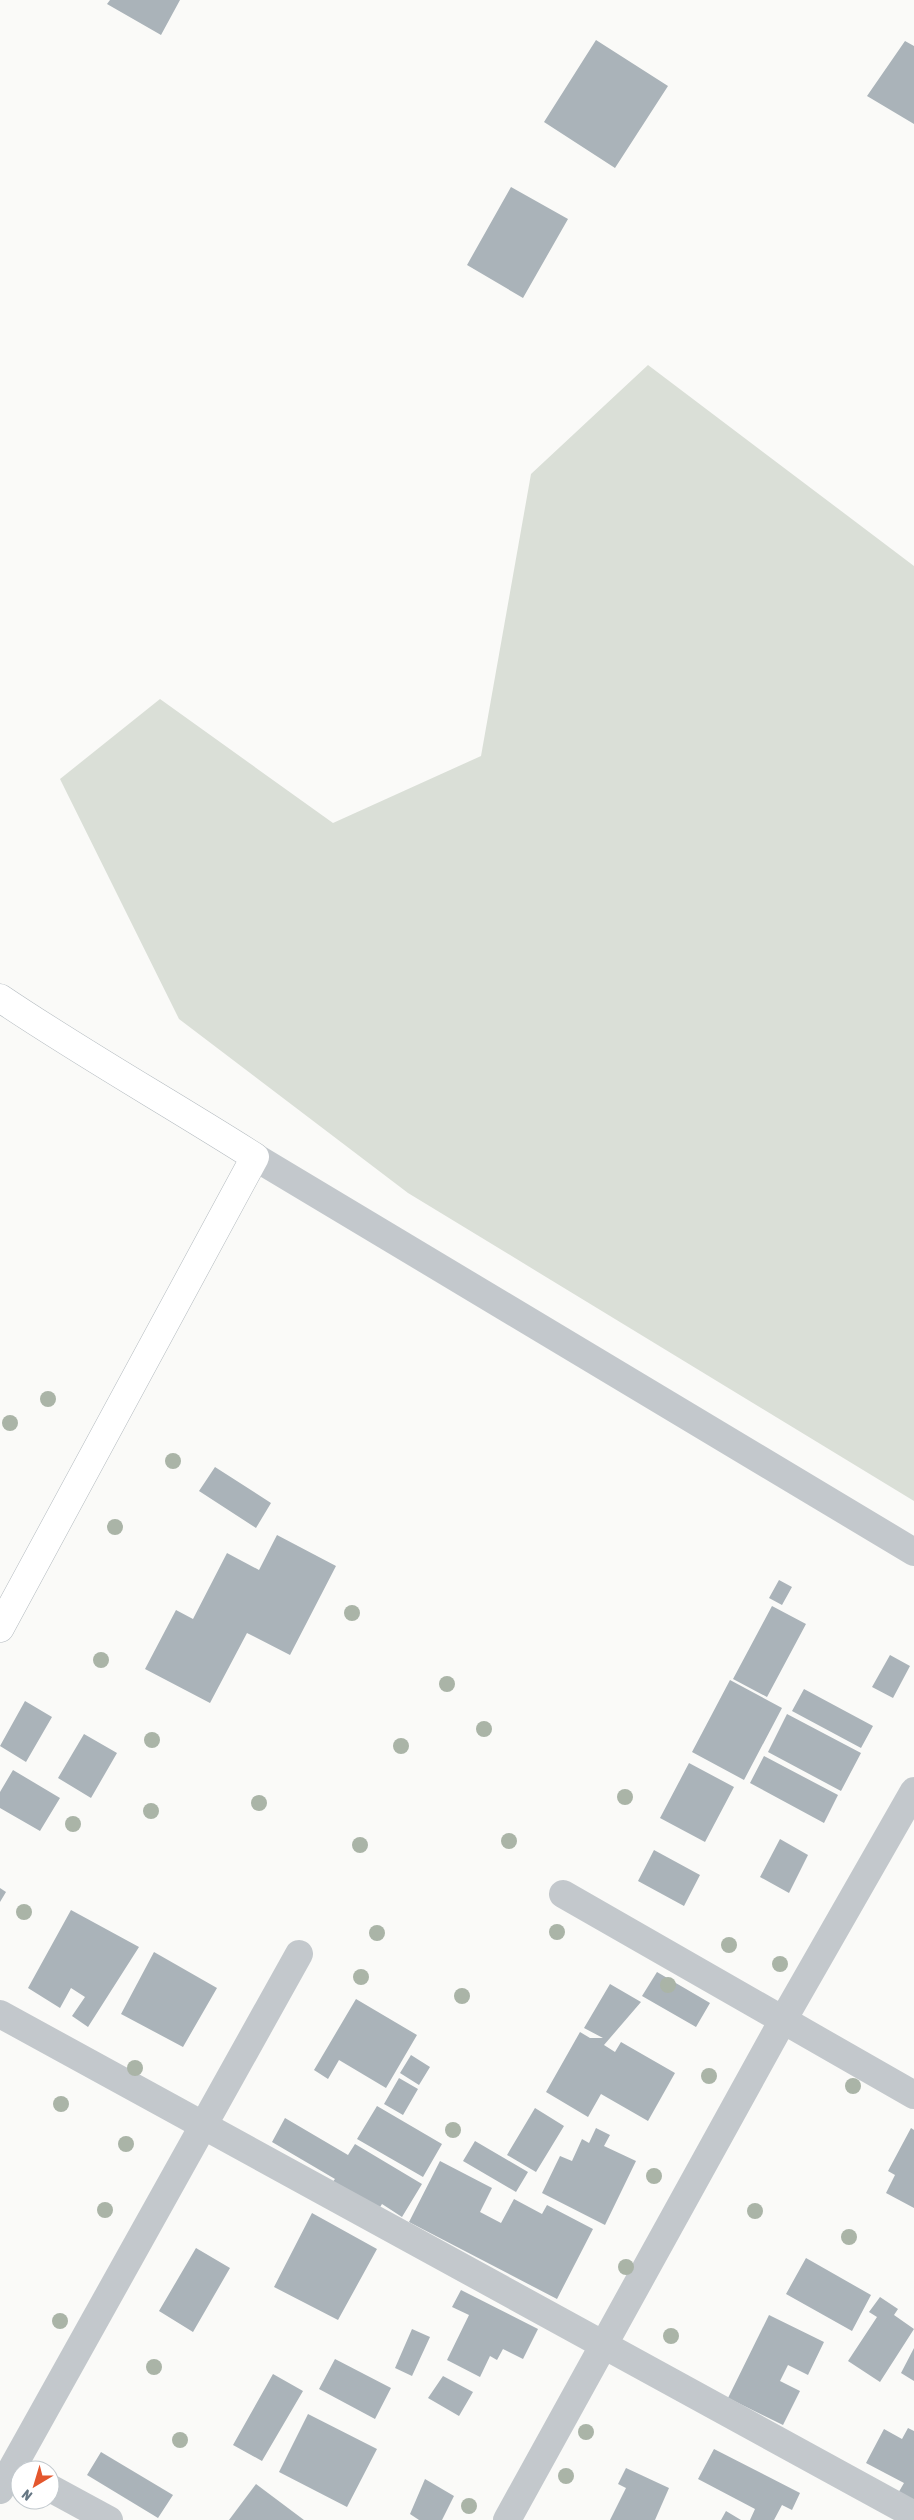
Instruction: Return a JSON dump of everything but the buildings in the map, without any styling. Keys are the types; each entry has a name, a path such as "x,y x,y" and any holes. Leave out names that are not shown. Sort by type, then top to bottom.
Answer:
{"main road":[{"path":"0,998 61,1039 176,1106 255,1157 0,1628"}],"street":[{"path":"255,1157 914,1552"},
{"path":"507,2520 783,2020 914,1792"},
{"path":"563,1894 914,2095"},
{"path":"8,2472 299,1954"},
{"path":"0,2014 914,2515"},
{"path":"60,2493 109,2520"}],"shaded area":[{"path":"648,365 914,566 914,1501 408,1193 179,1019 60,779 160,699 333,823 481,756 531,474"}]}
